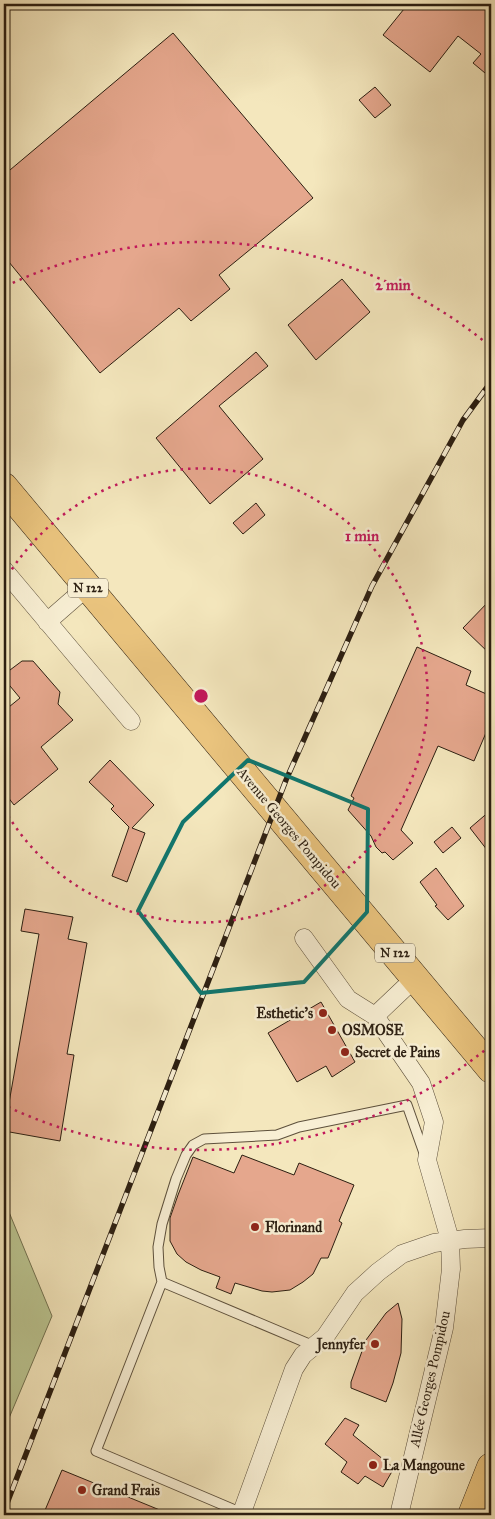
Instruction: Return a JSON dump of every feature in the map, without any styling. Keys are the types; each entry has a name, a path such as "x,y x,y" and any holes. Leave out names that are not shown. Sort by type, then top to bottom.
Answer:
{"main road":[{"name":"Avenue Georges Pompidou","path":"4,487 491,1069"},
{"path":"472,1515 491,1467"}],"street":[{"path":"4,570 130,722"},
{"path":"47,622 87,587"},
{"path":"304,938 348,999 375,1016 421,1083 434,1122 427,1160"},
{"path":"375,1016 415,978"},
{"name":"Allée Georges Pompidou","path":"399,1515 444,1328 451,1269 450,1240 427,1160"},
{"path":"241,1514 294,1369 303,1355 325,1337 356,1293 378,1272 402,1254 434,1243 450,1240 491,1238"}],"lane":[{"path":"241,1514 96,1451 162,1282 158,1247 167,1206 186,1155 193,1144 204,1138 277,1135 299,1127 407,1105 427,1160"},
{"path":"162,1282 314,1346"}],"highlighted area":[{"path":"248,760 368,809 367,912 304,982 201,993 138,911 183,822"}],"green space":[{"path":"4,1200 52,1316 4,1430"}],"building":[{"path":"408,4 491,4 491,78 473,63 481,54 458,36 430,72 383,35"},
{"path":"173,33 313,198 219,275 230,289 191,321 179,308 100,373 4,256 4,175"},
{"path":"375,87 391,105 375,118 359,100"},
{"path":"342,279 370,312 316,360 288,325"},
{"path":"256,352 268,366 219,406 263,459 210,504 156,438"},
{"path":"256,503 265,515 243,534 233,523"},
{"path":"491,599 491,655 463,628"},
{"path":"417,647 471,671 466,685 491,696 491,721 474,761 438,746 401,830 413,843 393,860 376,847 371,836 348,810 354,798 351,796"},
{"path":"22,661 33,661 60,692 58,704 73,720 41,747 58,769 14,805 4,792 4,711 20,698 5,680 6,673"},
{"path":"110,760 154,805 132,828 145,833 127,882 112,876 129,827 111,809 114,806 89,782"},
{"path":"491,810 491,855 470,828"},
{"path":"452,827 461,838 443,853 434,842"},
{"path":"436,868 464,906 448,920 435,906 437,905 420,882"},
{"path":"25,909 73,917 68,939 87,943 67,1054 74,1055 60,1141 4,1131 39,934 21,931"},
{"path":"321,1002 355,1062 332,1077 326,1066 297,1082 268,1033"},
{"name":"Florinand","path":"242,1155 294,1175 299,1163 354,1185 339,1221 342,1223 328,1258 321,1258 313,1274 290,1290 262,1291 235,1283 231,1294 216,1288 220,1277 186,1262 177,1254 170,1241 170,1218 193,1157 234,1173"},
{"path":"398,1303 402,1319 401,1353 386,1402 351,1388 351,1382 366,1340 386,1313"},
{"path":"345,1418 359,1425 353,1435 394,1468 383,1487 365,1476 358,1484 341,1472 347,1462 325,1444"},
{"name":"Grand Frais","path":"62,1470 172,1515 43,1515"}],"railway":[{"path":"4,1511 286,780 372,586 463,420 491,382"}],"place":[{"name":"Esthetic's","path":"323,1013"},
{"name":"OSMOSE","path":"332,1030"},
{"name":"Secret de Pains","path":"345,1052"},
{"name":"Florinand","path":"255,1227"},
{"name":"Jennyfer","path":"375,1344"},
{"name":"La Mangoune","path":"373,1465"},
{"name":"Grand Frais","path":"82,1490"}]}
